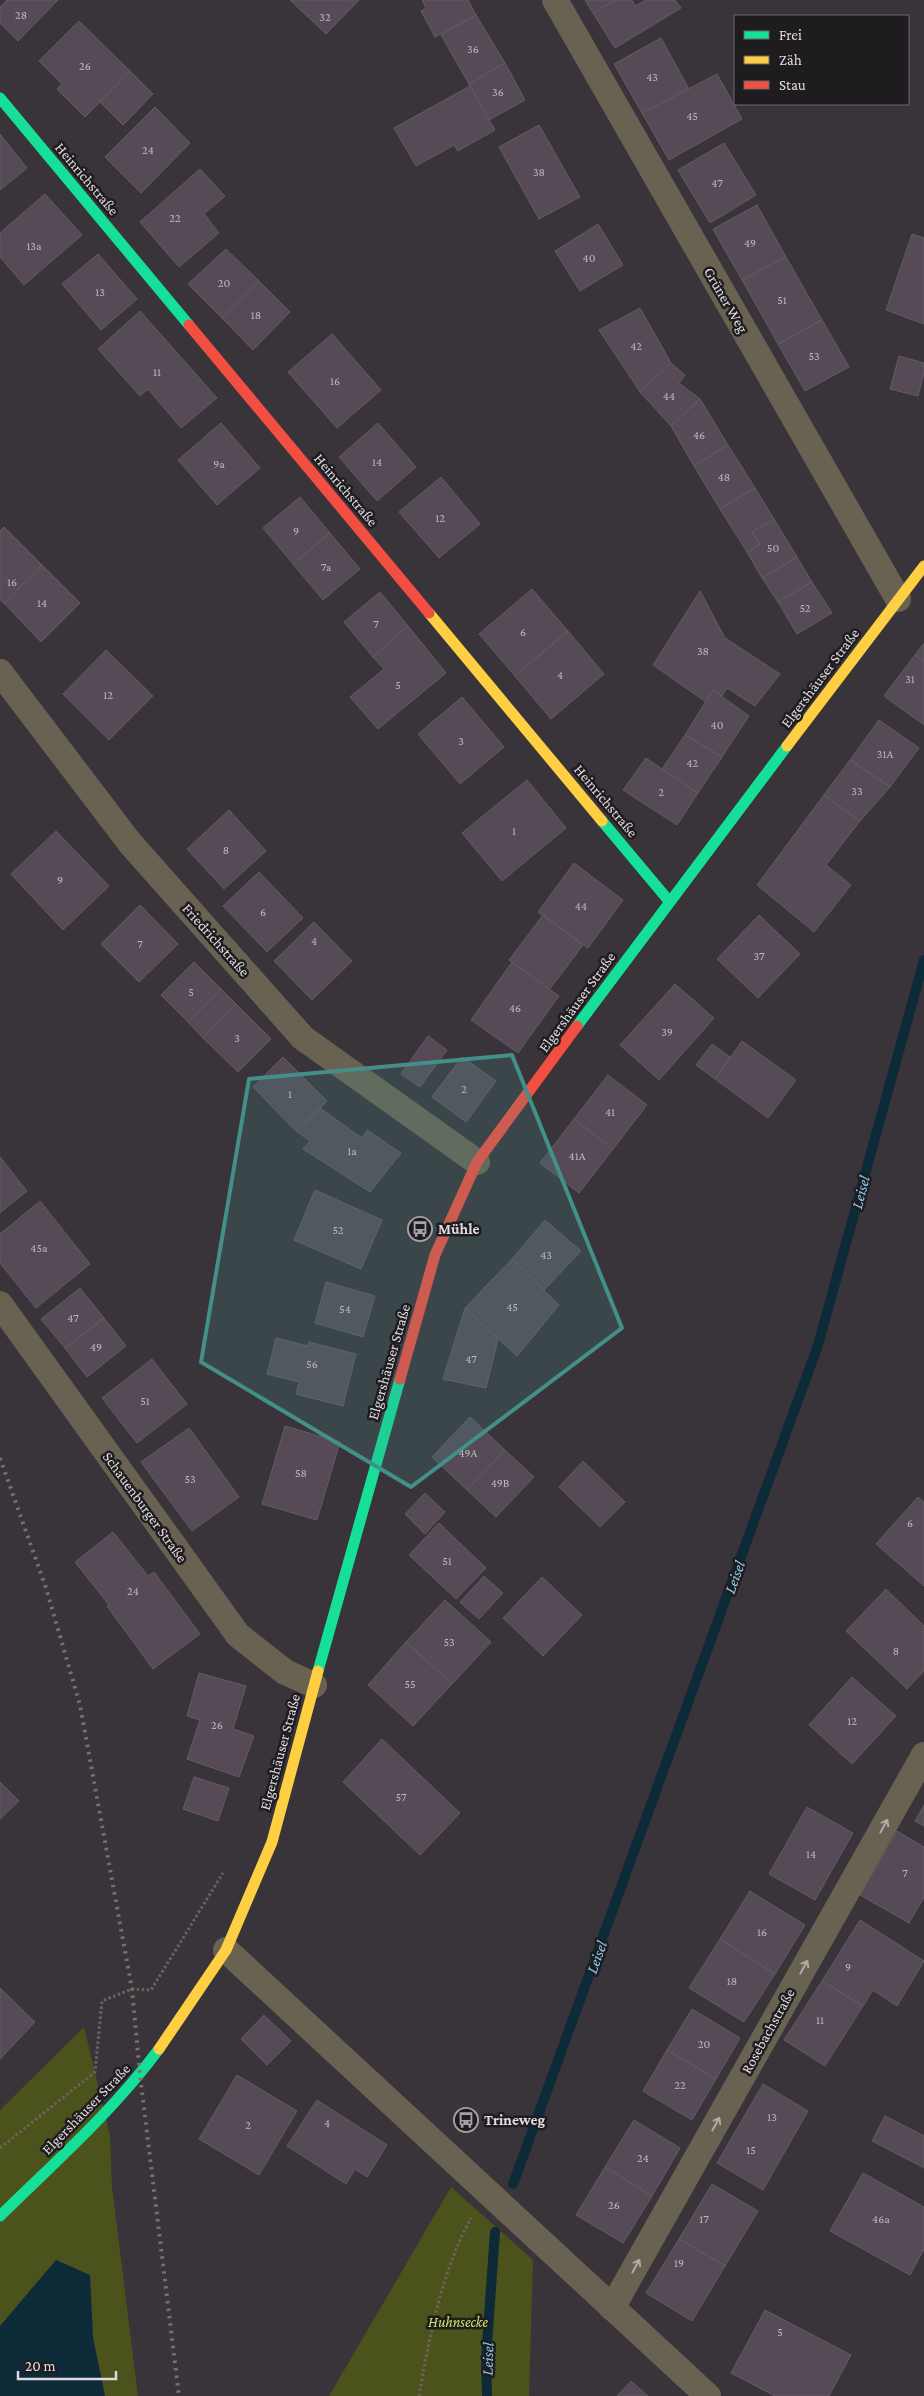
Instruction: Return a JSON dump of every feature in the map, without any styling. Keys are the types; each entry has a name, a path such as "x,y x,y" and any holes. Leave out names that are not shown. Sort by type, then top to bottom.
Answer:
{"street":[{"name":"Grüner Weg","path":"555,0 898,599"},
{"name":"Heinrichstraße","path":"0,98 669,901"},
{"name":"Elgershäuser Straße","path":"0,2216 100,2119 140,2075 174,2030 226,1950 272,1842 434,1255 477,1162 669,901 924,566"},
{"name":"Friedrichstraße","path":"0,672 130,843 303,1038 477,1162"},
{"name":"Schauenburger Straße","path":"0,1304 238,1635 285,1672 314,1685"},
{"name":"Rosebachstraße","path":"612,2308 924,1755"},
{"path":"226,1950 708,2396"}],"path":[{"path":"0,2148 95,2072 102,2001 132,1989 151,1990 225,1868"},
{"path":"418,2396 437,2302 462,2233 486,2190"}],"highlighted area":[{"path":"512,1055 622,1328 411,1487 201,1362 249,1079"}],"green space":[{"path":"84,2027 110,2136 112,2187 138,2396 0,2396 0,2110"},
{"name":"Huhnsecke","path":"451,2187 533,2260 529,2396 329,2396"}],"water":[{"path":"56,2260 90,2275 93,2337 105,2396 0,2396 0,2326"}],"building":[{"path":"7,0 58,0 18,41 0,23 0,7"},
{"path":"290,0 359,0 326,34"},
{"path":"422,0 468,0 476,15 435,37 421,11 426,8"},
{"path":"585,0 616,0 593,13"},
{"path":"616,0 632,0 635,6 646,0 675,0 681,8 615,48 593,13"},
{"path":"476,15 505,63 469,84 441,35"},
{"path":"79,21 130,71 85,117 57,89 62,84 39,61"},
{"path":"661,38 689,89 642,113 614,64"},
{"path":"505,63 525,100 489,120 469,84"},
{"path":"130,71 153,94 123,125 100,102"},
{"path":"717,74 742,119 669,160 642,113"},
{"path":"470,86 495,130 458,151 454,145 416,166 394,128"},
{"path":"155,107 190,143 141,193 105,157"},
{"path":"539,125 580,197 539,219 499,147"},
{"path":"0,134 27,168 0,190"},
{"path":"724,143 756,195 710,223 678,170"},
{"path":"200,169 225,196 204,214 219,233 179,267 140,222"},
{"path":"45,194 82,235 24,285 0,257 0,233"},
{"path":"757,205 786,257 742,280 713,229"},
{"path":"598,224 623,265 580,291 555,251"},
{"path":"912,234 924,238 924,324 886,310"},
{"path":"226,249 259,281 222,318 188,284"},
{"path":"98,254 137,299 101,330 62,284"},
{"path":"786,257 822,320 778,344 742,280"},
{"path":"259,281 290,312 253,350 222,318"},
{"path":"640,308 671,363 640,392 599,330"},
{"path":"140,311 217,398 181,428 148,389 140,396 98,349"},
{"path":"822,320 849,367 805,391 778,344"},
{"path":"332,334 381,390 337,428 288,372"},
{"path":"899,356 924,363 924,373 918,396 890,389"},
{"path":"671,363 685,375 679,383 700,399 671,426 640,392"},
{"path":"700,399 728,445 694,466 671,426"},
{"path":"221,423 260,468 217,505 178,460"},
{"path":"378,423 416,467 377,501 339,457"},
{"path":"728,445 755,488 720,509 694,466"},
{"path":"441,477 480,524 439,558 399,512"},
{"path":"755,488 774,519 752,532 760,544 747,552 720,509"},
{"path":"300,497 330,533 293,564 263,528"},
{"path":"774,519 797,557 762,578 747,552 760,544 752,532"},
{"path":"4,527 42,565 4,603 0,600 0,531"},
{"path":"330,533 360,569 323,600 293,564"},
{"path":"797,557 812,582 778,602 762,578"},
{"path":"42,565 80,603 41,642 4,603"},
{"path":"812,582 832,613 797,634 778,602"},
{"path":"532,589 568,631 515,676 479,634"},
{"path":"700,591 725,638 780,674 755,706 727,688 722,696 713,690 706,702 653,665"},
{"path":"380,592 408,626 373,657 344,622"},
{"path":"408,626 446,673 378,729 350,697 384,669 373,657"},
{"path":"568,631 604,674 551,719 515,676"},
{"path":"924,643 924,662 915,655"},
{"path":"106,650 153,696 109,740 63,694"},
{"path":"915,655 924,662 924,725 884,696"},
{"path":"713,690 749,716 722,757 685,735"},
{"path":"462,697 504,747 460,784 418,734"},
{"path":"879,720 919,748 890,787 850,760"},
{"path":"685,735 722,757 698,793 662,769"},
{"path":"646,758 698,793 677,825 623,790"},
{"path":"850,760 890,787 860,821 824,795"},
{"path":"527,780 566,828 502,881 462,833"},
{"path":"824,795 860,821 826,865 851,885 814,932 757,885"},
{"path":"229,810 266,851 224,889 187,849"},
{"path":"56,831 109,886 63,930 11,874"},
{"path":"574,863 623,900 588,948 538,912"},
{"path":"259,872 303,918 267,952 223,906"},
{"path":"140,905 178,944 139,982 101,944"},
{"path":"543,915 583,945 549,990 509,960"},
{"path":"759,915 800,954 758,998 717,959"},
{"path":"314,922 352,961 312,1000 274,961"},
{"path":"194,962 221,989 188,1022 161,995"},
{"path":"512,962 559,996 518,1053 471,1020"},
{"path":"675,984 714,1018 659,1080 620,1045"},
{"path":"221,989 236,1004 203,1038 188,1022"},
{"path":"236,1004 271,1039 238,1072 203,1038"},
{"path":"428,1036 447,1050 420,1087 401,1074"},
{"path":"742,1041 796,1080 768,1118 715,1079"},
{"path":"712,1044 730,1057 715,1079 696,1065"},
{"path":"283,1057 327,1101 296,1131 253,1087"},
{"path":"462,1057 496,1081 466,1122 432,1097"},
{"path":"608,1075 647,1105 613,1149 574,1119"},
{"path":"320,1108 362,1138 367,1130 401,1153 370,1192 303,1149 310,1141 296,1131"},
{"path":"574,1119 613,1149 579,1193 540,1163"},
{"path":"0,1157 27,1191 0,1213"},
{"path":"315,1190 382,1220 361,1269 294,1240"},
{"path":"40,1201 90,1264 36,1308 0,1263 0,1234"},
{"path":"545,1220 581,1251 544,1290 512,1259"},
{"path":"512,1259 559,1305 517,1356 465,1308"},
{"path":"326,1282 375,1296 363,1337 315,1323"},
{"path":"80,1288 104,1318 65,1348 41,1319"},
{"path":"465,1308 498,1339 486,1388 443,1379"},
{"path":"104,1318 126,1346 87,1377 65,1348"},
{"path":"276,1338 308,1346 309,1342 356,1354 343,1406 296,1394 299,1382 267,1374"},
{"path":"152,1359 187,1404 137,1443 102,1398"},
{"path":"470,1417 505,1450 467,1490 432,1457"},
{"path":"285,1426 340,1442 317,1520 262,1504"},
{"path":"189,1428 239,1497 192,1531 141,1462"},
{"path":"505,1450 534,1477 496,1517 467,1490"},
{"path":"583,1461 625,1502 600,1527 559,1487"},
{"path":"425,1493 445,1512 425,1534 405,1514"},
{"path":"918,1497 924,1502 924,1586 876,1544"},
{"path":"439,1523 486,1568 456,1599 409,1555"},
{"path":"113,1532 148,1576 154,1572 200,1634 153,1669 107,1606 109,1605 75,1562"},
{"path":"484,1576 503,1593 479,1619 460,1602"},
{"path":"542,1577 582,1615 543,1656 503,1618"},
{"path":"886,1589 924,1626 924,1671 907,1689 846,1631"},
{"path":"445,1600 491,1642 452,1684 406,1642"},
{"path":"406,1642 452,1684 413,1726 368,1685"},
{"path":"199,1673 246,1686 233,1729 254,1736 239,1777 187,1759 200,1720 187,1716"},
{"path":"852,1677 896,1716 852,1764 809,1725"},
{"path":"382,1739 460,1813 420,1855 343,1782"},
{"path":"194,1777 229,1788 218,1821 183,1809"},
{"path":"0,1782 19,1801 0,1819"},
{"path":"924,1805 924,1826 915,1821"},
{"path":"807,1807 853,1833 815,1900 769,1874"},
{"path":"897,1831 924,1847 924,1897 909,1923 860,1895"},
{"path":"750,1891 805,1925 775,1974 720,1939"},
{"path":"860,1920 924,1961 897,2006 873,1990 863,2006 822,1981"},
{"path":"720,1939 775,1974 744,2022 689,1988"},
{"path":"822,1981 863,2006 825,2066 784,2040"},
{"path":"0,1988 35,2022 0,2059"},
{"path":"692,2009 740,2038 716,2079 667,2050"},
{"path":"264,2015 291,2041 267,2065 241,2039"},
{"path":"667,2050 716,2079 692,2120 643,2091"},
{"path":"237,2075 297,2111 259,2175 199,2139"},
{"path":"763,2084 808,2111 763,2190 717,2163"},
{"path":"317,2100 387,2145 367,2177 355,2169 346,2184 287,2146"},
{"path":"885,2116 924,2136 924,2168 872,2141"},
{"path":"634,2120 680,2148 652,2196 605,2167"},
{"path":"605,2167 652,2196 623,2243 576,2215"},
{"path":"863,2173 924,2207 924,2249 910,2275 830,2231"},
{"path":"712,2184 758,2211 725,2266 679,2239"},
{"path":"679,2239 725,2266 692,2321 646,2293"},
{"path":"765,2310 851,2355 829,2396 775,2396 731,2373"},
{"path":"631,2381 648,2396 617,2396"}],"waterway":[{"name":"Leisel","path":"513,2184 818,1345 924,960"},
{"name":"Leisel","path":"487,2396 486,2358 495,2232"}],"railway":[{"path":"0,1458 46,1588 80,1705 132,1989 140,2075 179,2396"}],"traffic: fast":[{"path":"0,98 189,325"},
{"path":"577,1026 787,746"},
{"path":"602,821 669,901"},
{"path":"318,1671 400,1379"},
{"path":"0,2216 103,2115 159,2049"}],"traffic: slow":[{"path":"787,746 924,566"},
{"path":"429,613 602,821"},
{"path":"159,2049 226,1950 272,1842 318,1671"}],"traffic: jam":[{"path":"189,325 429,613"},
{"path":"400,1379 435,1255 477,1162 577,1026"}],"place":[{"name":"Mühle","path":"420,1229"},
{"name":"Trineweg","path":"466,2120"}]}
